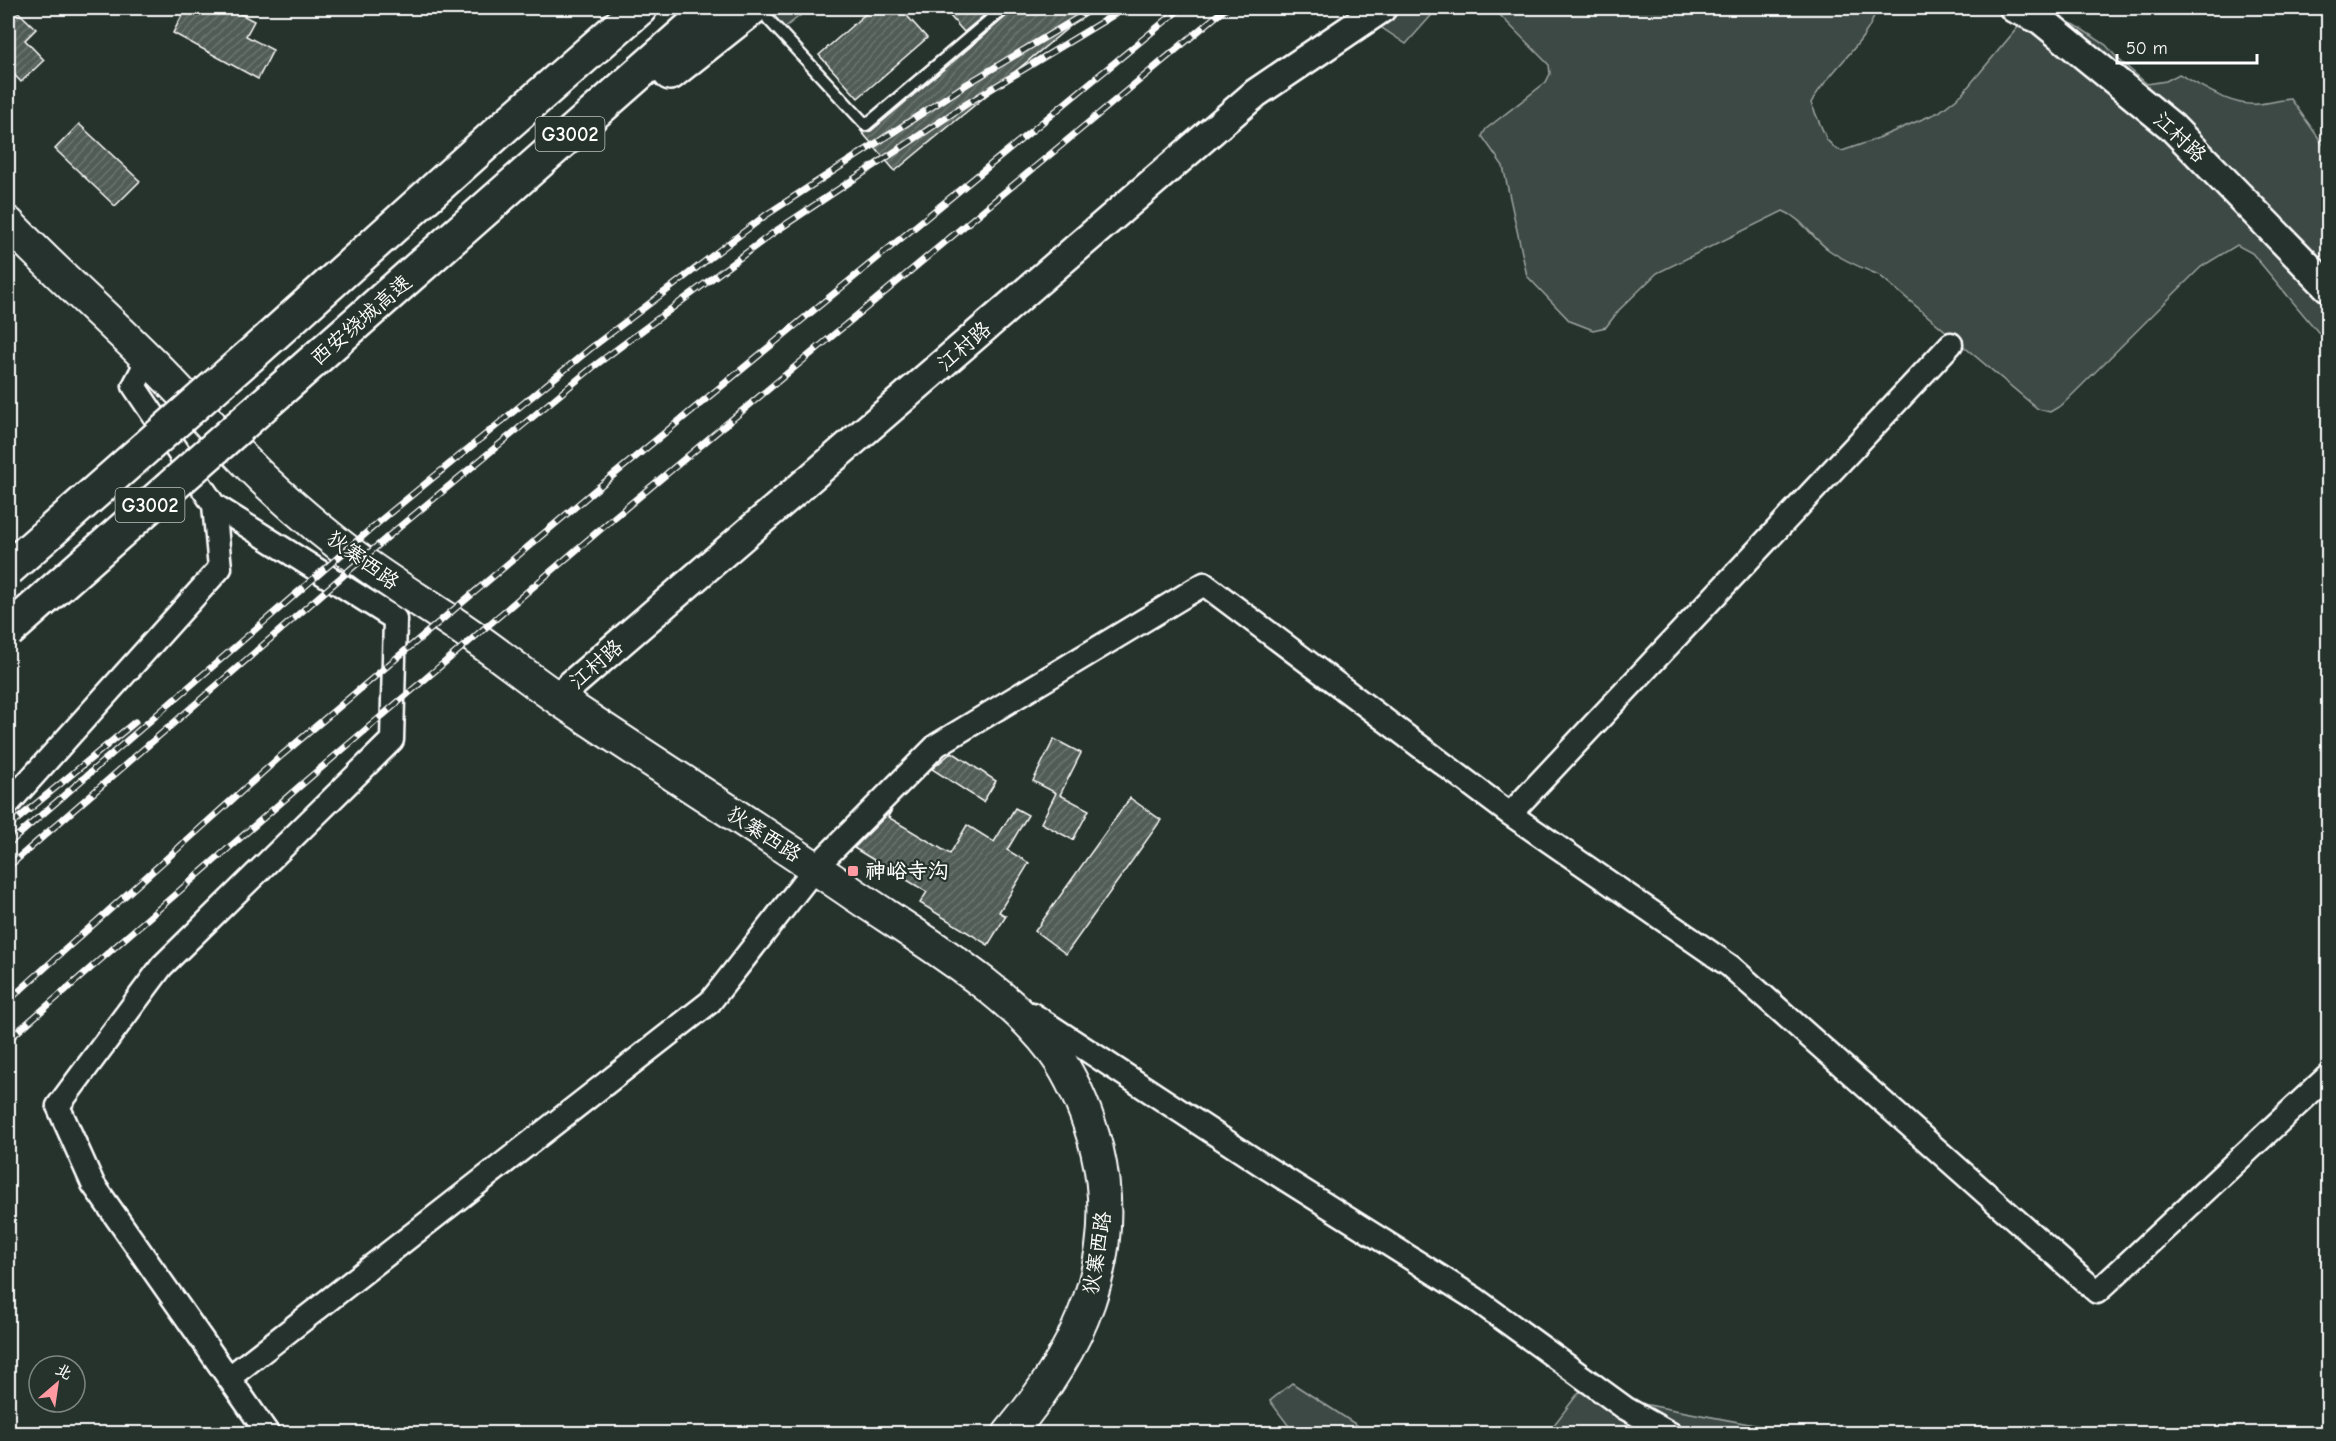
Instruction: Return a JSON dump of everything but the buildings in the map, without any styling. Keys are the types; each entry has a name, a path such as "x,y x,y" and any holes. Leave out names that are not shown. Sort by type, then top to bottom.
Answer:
{"highway":[{"name":"G3002","path":"8,569 638,8"},
{"name":"西安绕城高速","path":"8,631 713,8"},
{"path":"427,261 760,13"}],"main road":[{"name":"狄寨西路","path":"8,198 148,359"},
{"name":"狄寨西路","path":"8,223 148,359 262,478 311,522 364,563 470,634 556,698 816,867 958,965 1020,1014 1035,1029 1062,1064 1087,1116 1100,1164 1104,1192 1102,1246 1098,1272 1080,1328 1053,1377 1009,1434"}],"street":[{"name":"江村路","path":"556,698 1256,93 1382,8"},
{"name":"江村路","path":"2014,8 2040,19 2172,127 2328,287"},
{"path":"1510,814 1951,344"},
{"path":"148,359 134,386 214,505 394,619 392,740 162,966 58,1106 93,1184 268,1434"},
{"path":"8,804 220,568 214,505"},
{"path":"230,1377 710,1002 816,867 937,746 1204,584 1510,814 1730,966 2097,1292 2328,1076"},
{"path":"958,965 1264,1166 1474,1298 1625,1408 1671,1434"}],"lane":[{"path":"760,13 866,125 1004,8"}],"shaded area":[{"path":"768,8 810,8 784,28"},
{"path":"1352,8 1438,8 1406,44"},
{"path":"1493,8 1876,8 1873,20 1858,44 1827,80 1811,103 1827,140 1836,149 1842,151 1939,112 1962,94 2024,20 2044,12 2075,25 2106,45 2117,58 2147,84 2166,81 2179,74 2217,95 2238,102 2258,104 2291,99 2328,151 2328,344 2252,253 2237,245 2201,267 2062,405 2050,412 2038,409 1879,275 1835,254 1790,214 1783,211 1657,273 1619,310 1606,327 1593,330 1570,321 1527,276 1503,166 1482,136 1486,129 1546,82 1550,74 1549,65"},
{"path":"1292,1383 1369,1433 1294,1433 1270,1401"},
{"path":"1579,1392 1797,1433 1547,1434"}],"railway":[{"path":"8,844 380,521 591,348 766,215 967,84 1094,8"},
{"path":"8,867 391,534 593,367 773,233 968,103 1125,8"},
{"path":"8,1001 282,755 594,491 1181,8"},
{"path":"8,1040 308,779 616,516 1226,8"},
{"path":"8,827 135,722"}],"place":[{"name":"神峪寺沟","path":"853,871"}]}
